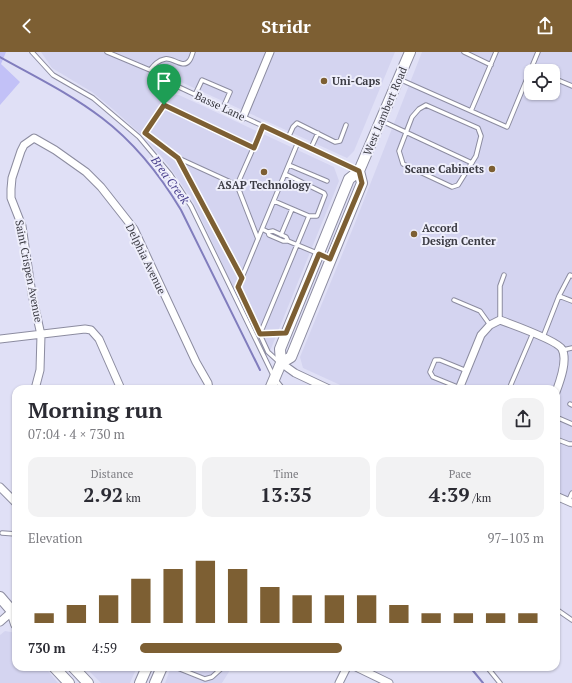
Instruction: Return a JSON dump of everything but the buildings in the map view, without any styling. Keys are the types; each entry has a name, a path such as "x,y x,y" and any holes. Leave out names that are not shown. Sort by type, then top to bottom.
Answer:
{"main road":[{"name":"West Lambert Road","path":"272,385 281,363 280,349 349,179 359,171 410,52"},
{"name":"West Lambert Road","path":"281,363 291,357 362,183 359,171"},
{"path":"0,597 12,607"},
{"path":"58,671 69,683"},
{"path":"77,671 88,683"},
{"path":"140,683 145,671"},
{"path":"155,683 160,671"}],"street":[{"path":"243,117 270,52"},
{"name":"Saint Crispen Avenue","path":"34,138 24,145 21,151 12,178 11,198 22,226 32,294 42,335 40,370 37,385"},
{"name":"Delphia Avenue","path":"34,138 55,150 86,172 101,187 134,229 196,362 208,385"},
{"path":"460,385 481,335 490,325 500,320 543,337 560,346 563,350 564,362 558,385"},
{"path":"0,339 85,329 91,330 99,339 118,385"},
{"path":"281,363 295,373 320,385"},
{"path":"0,487 12,499"},
{"path":"560,498 570,502"},
{"path":"0,622 12,612"},
{"path":"339,683 345,671"},
{"path":"364,671 389,683"}],"lane":[{"path":"32,52 53,75 93,98 139,137 170,174 190,206 265,360 280,385"},
{"path":"107,52 150,70 155,64 168,58 182,64 186,64 193,52"},
{"path":"464,52 491,65"},
{"path":"471,111 496,52"},
{"path":"398,79 506,127 538,52"},
{"path":"195,95 202,80 230,92 223,108"},
{"path":"560,81 572,86"},
{"name":"Basse Lane","path":"164,105 168,82 359,171"},
{"path":"254,148 164,105 145,133 178,158 237,185 258,239"},
{"path":"426,105 434,107 478,128 482,136 480,148 472,163 458,185 452,187 403,164 399,151 406,132 412,117 419,109 426,105"},
{"path":"381,121 472,163"},
{"path":"288,138 293,127 298,123 335,142 340,141 346,126"},
{"path":"237,185 263,126"},
{"path":"311,148 318,133"},
{"path":"281,363 268,352 238,287 298,142"},
{"path":"178,158 242,278"},
{"path":"289,165 327,181"},
{"path":"274,201 309,216 317,216 325,196 324,193 285,174"},
{"path":"281,235 292,209"},
{"path":"260,334 309,216"},
{"path":"262,229 268,232 269,235 284,241 288,241 330,259"},
{"path":"268,232 273,231 286,237 288,241"},
{"path":"500,320 500,286 504,275"},
{"path":"543,337 559,296 570,275 572,276"},
{"path":"559,296 572,300"},
{"path":"454,300 480,311 490,325"},
{"path":"260,334 286,333"},
{"path":"511,385 533,333"},
{"path":"563,350 572,348"},
{"path":"452,385 433,377 430,372 435,360 440,360 467,371"},
{"path":"560,419 572,424"},
{"path":"560,441 572,444"},
{"path":"570,502 572,492"},
{"path":"2,533 12,534"},
{"path":"560,612 572,620"},
{"path":"186,671 205,679 212,677 219,671"},
{"path":"490,671 500,683"}],"shaded area":[{"path":"0,52 6,52 1,64 20,82 0,105"},
{"path":"41,52 395,52 354,151 347,158 181,82 173,73 166,71 156,75 154,83 161,92 165,94 179,95 334,167 339,181 268,356 264,354 193,201 169,166 146,139 114,110 92,92 52,68"},
{"path":"422,52 572,52 572,501 560,496 560,385 340,385 303,368 300,357 353,228"},
{"path":"5,631 12,632 12,671 48,671 58,683 0,683 0,635"},
{"path":"89,671 135,671 130,683 101,683"},
{"path":"170,671 230,671 222,683 165,683"}],"waterway":[{"name":"Brea Creek","path":"0,57 90,109 125,138 146,160 181,210 260,370"},
{"name":"Brea Creek","path":"473,671 483,683"}],"place":[{"name":"Uni-Caps","path":"324,81"},
{"name":"Scane Cabinets","path":"492,169"},
{"name":"ASAP Technology","path":"264,172"},
{"name":"Accord Design Center","path":"414,234"}],"route":[{"path":"164,105 254,148 263,126 359,171 362,183 330,259 319,254 286,333 260,334 238,287 242,278 178,158 145,133 164,105"}]}
